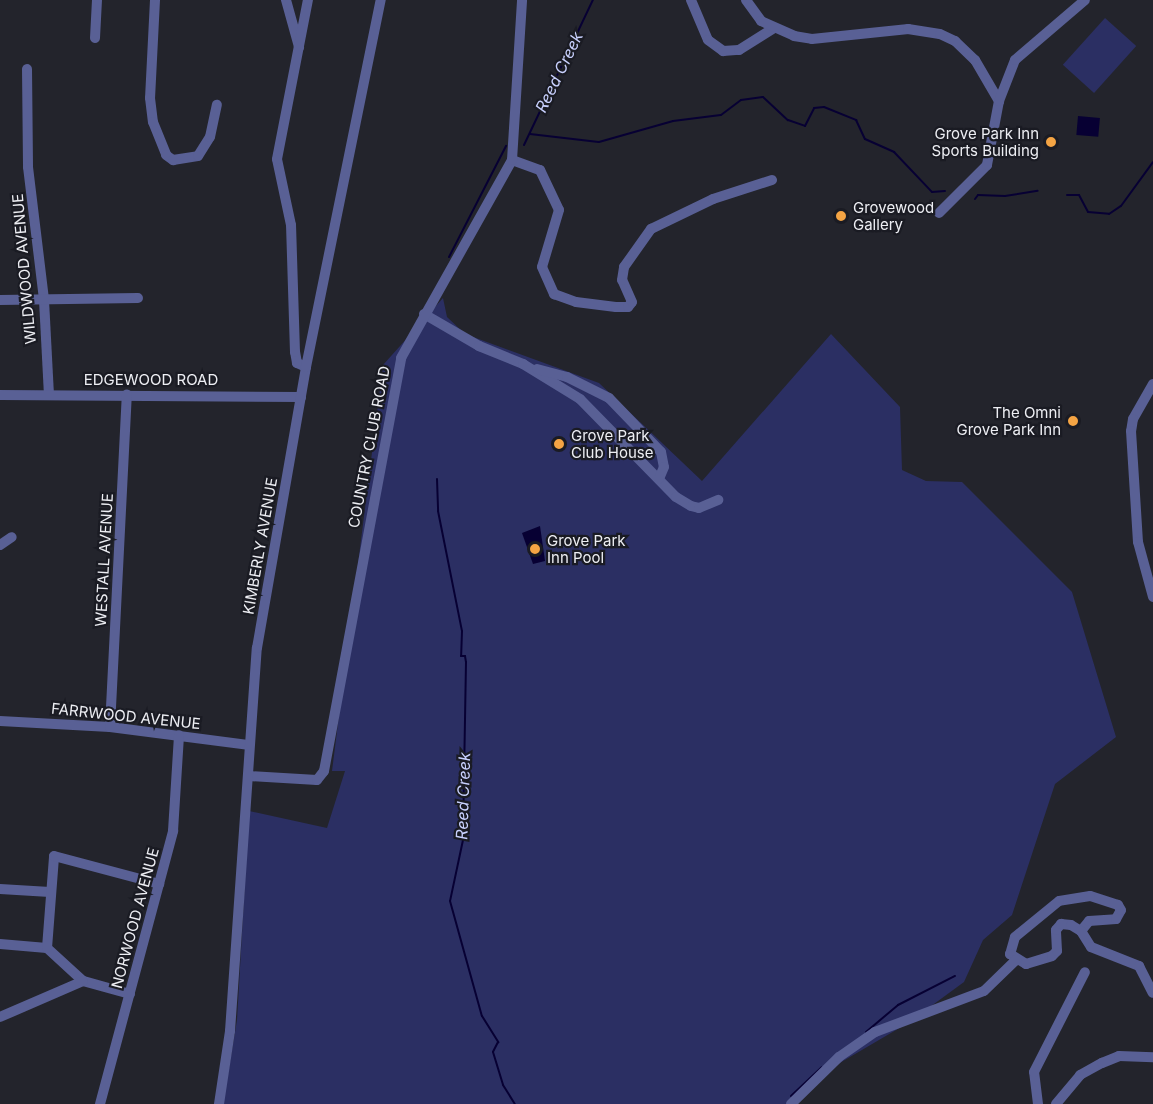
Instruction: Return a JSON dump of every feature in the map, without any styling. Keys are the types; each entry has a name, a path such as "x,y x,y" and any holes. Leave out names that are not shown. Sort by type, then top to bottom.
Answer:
{"street":[{"path":"95,38 97,0"},
{"path":"155,0 150,98 153,122 166,155 173,160 198,156 210,137 218,105"},
{"path":"286,0 299,47"},
{"path":"306,367 297,363 295,352 291,225 278,159 308,0"},
{"name":"KIMBERLY AVENUE","path":"219,1104 230,1031 248,776 248,746 257,648 306,367 381,0"},
{"name":"COUNTRY CLUB ROAD","path":"248,776 317,780 324,771 401,358 512,160 522,0"},
{"path":"691,0 708,40 723,51 739,50 774,28"},
{"path":"746,0 761,21 774,28 812,39 908,29 940,34 955,41 975,60 999,101"},
{"path":"939,213 987,165 999,101 1015,60 1085,0"},
{"name":"WILDWOOD AVENUE","path":"27,69 28,167 44,300 49,395"},
{"path":"512,160 540,170 559,210 542,267 554,294 576,302 616,307 628,307 632,302 622,280 624,267 651,229 712,199 772,180"},
{"path":"0,300 138,298"},
{"path":"424,314 479,346 530,369 580,399 659,479 691,506 699,508 718,500"},
{"path":"530,369 567,377 609,398 661,452 664,467 659,479"},
{"path":"1153,384 1140,405 1131,431 1138,542 1153,597"},
{"name":"EDGEWOOD ROAD","path":"0,395 127,394 301,397"},
{"name":"WESTALL AVENUE","path":"110,727 127,394"},
{"path":"0,545 12,537"},
{"name":"FARRWOOD AVENUE","path":"0,721 110,727 248,746"},
{"name":"NORWOOD AVENUE","path":"100,1104 173,831 179,735"},
{"path":"47,948 54,856 159,884"},
{"path":"0,889 50,892"},
{"path":"1081,931 1089,921 1116,919 1120,910 1118,905 1090,896 1059,901 1046,907 1010,945 1016,960 1026,964 1052,957 1057,951 1056,930 1061,924 1081,931 1091,947 1139,966 1153,993"},
{"path":"0,944 47,948 83,981 130,994"},
{"path":"792,1104 839,1057 875,1032 984,991 1016,960"},
{"path":"1038,1104 1034,1072 1085,972"},
{"path":"0,1017 83,981"},
{"path":"1056,1104 1074,1080 1102,1063 1119,1056 1153,1057"}],"shaded area":[{"path":"1105,18 1136,46 1094,93 1063,65"},
{"path":"1078,116 1100,118 1098,137 1076,135"},
{"path":"443,298 447,317 465,334 599,383 702,481 831,334 900,407 902,470 926,481 962,482 1072,592 1116,737 1055,784 1012,915 983,940 964,982 908,1023 838,1064 787,1104 223,1104 237,1020 249,811 327,828 345,771 332,771 383,365"},
{"name":"Grove Park Inn Pool","path":"540,526 545,561 533,564 522,533"}],"waterway":[{"name":"Reed Creek","path":"524,145 593,0"},
{"path":"530,134 599,142 673,121 721,115 741,100 763,97 788,120 805,126 814,108 824,107 856,120 865,139 894,152 932,192 945,191"},
{"name":"Reed Creek","path":"449,257 506,146"},
{"path":"1067,195 1079,195 1088,212 1109,214 1121,206 1153,162"},
{"path":"975,199 978,195 1005,196 1038,191"},
{"name":"Reed Creek","path":"437,479 438,511 462,631 461,656 465,656 466,662 463,840 450,901 482,1016 498,1042 493,1052 503,1085 515,1104"},
{"path":"866,1032 898,1005 955,976"},
{"path":"791,1096 822,1067"}],"place":[{"name":"Grove Park Inn Sports Building","path":"1051,142"},
{"name":"Grovewood Gallery","path":"841,216"},
{"name":"The Omni Grove Park Inn","path":"1073,421"},
{"name":"Grove Park Club House","path":"559,444"},
{"name":"Grove Park Inn Pool","path":"535,549"}]}
